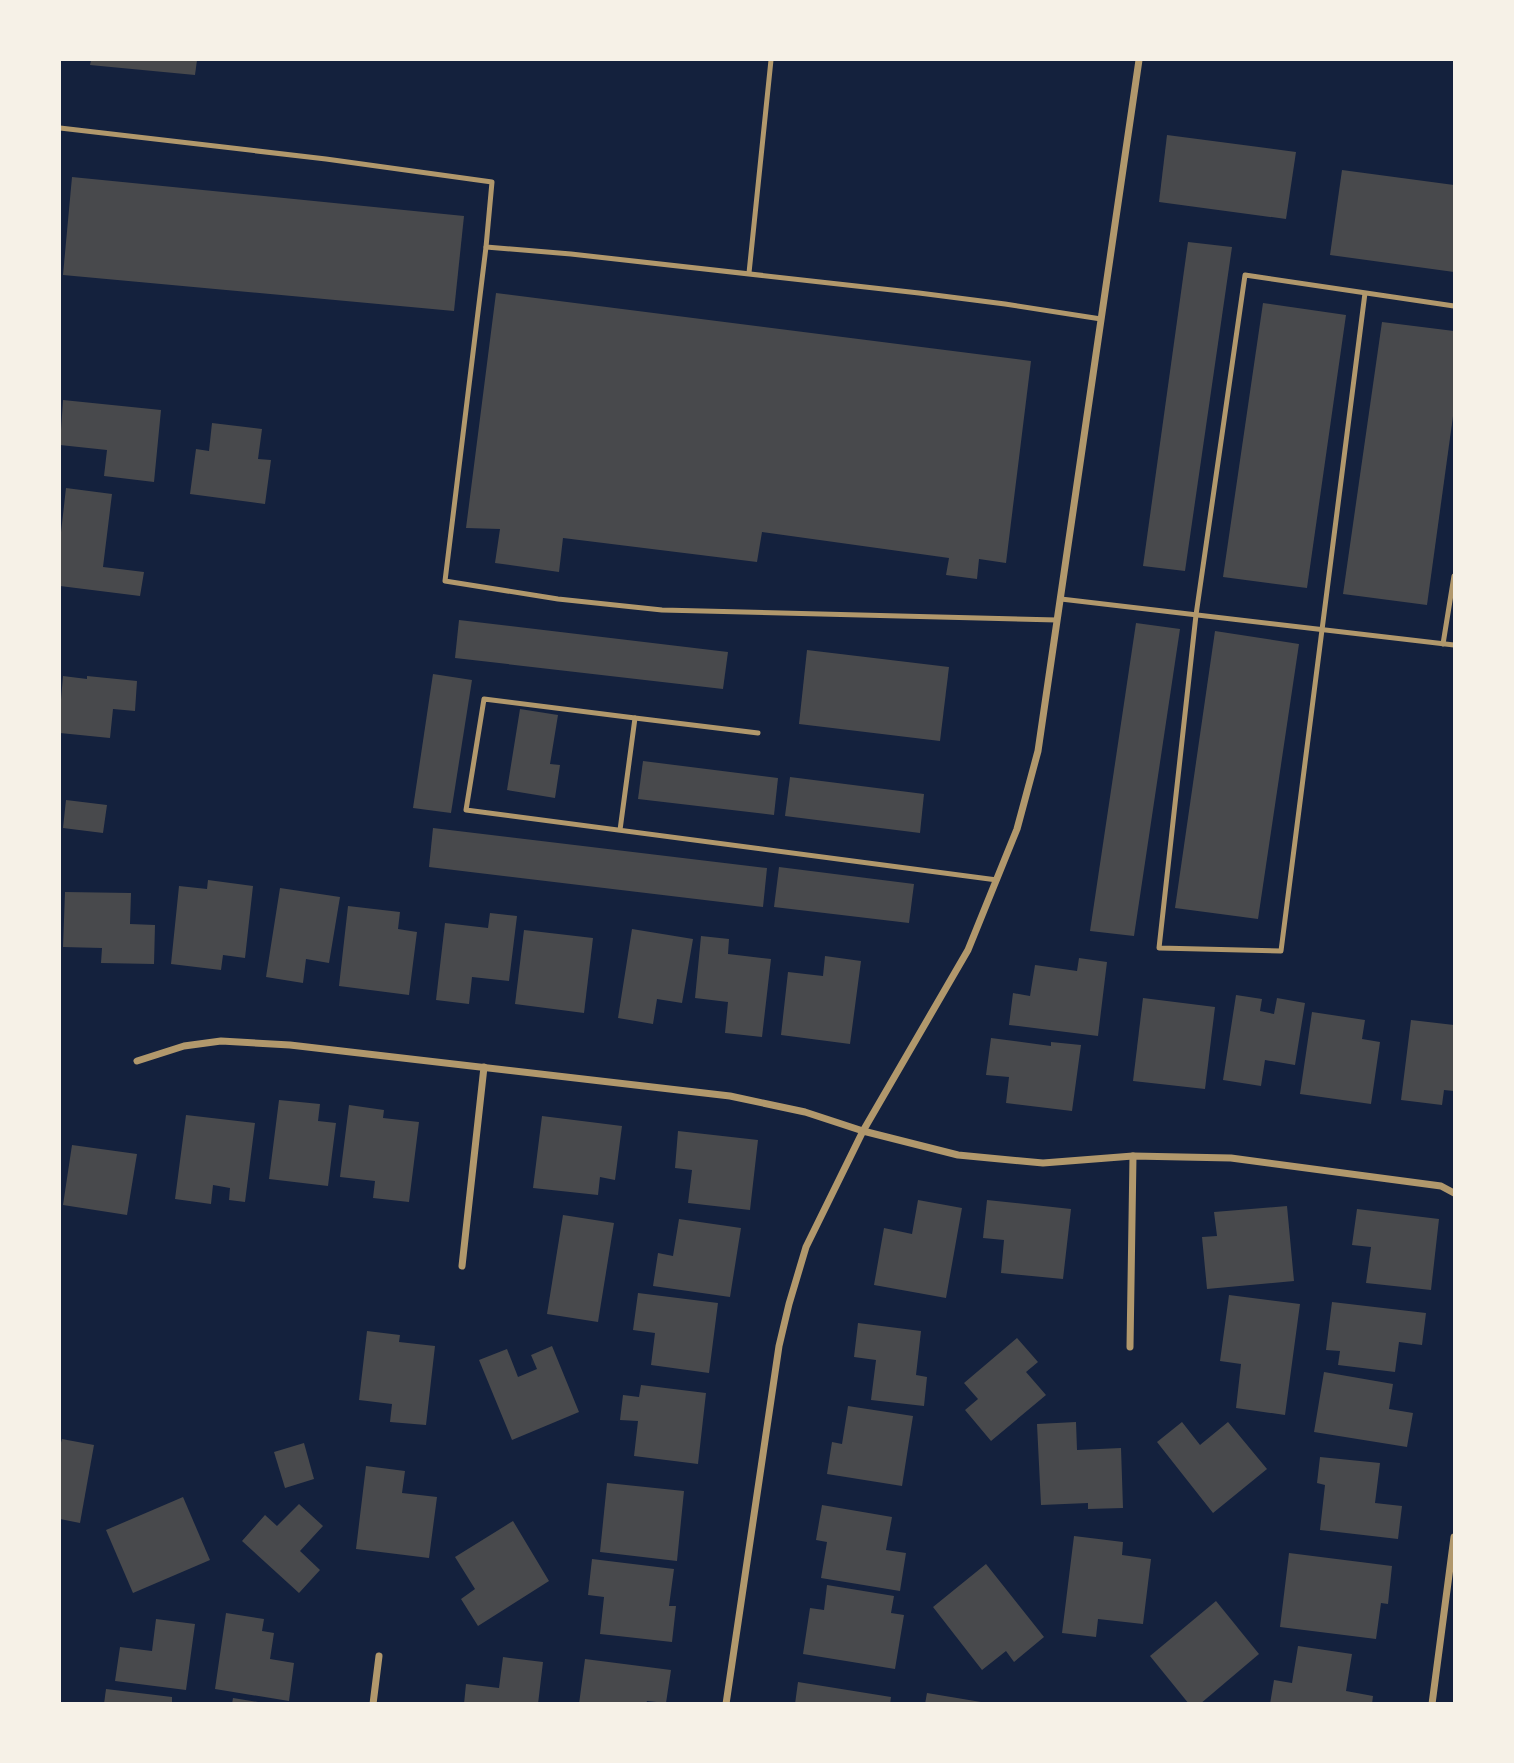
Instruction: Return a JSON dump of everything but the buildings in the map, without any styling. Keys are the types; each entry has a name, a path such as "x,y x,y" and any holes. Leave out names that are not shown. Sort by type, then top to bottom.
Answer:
{"street":[{"path":"726,1703 779,1346 806,1247 863,1131 968,950 1017,829 1038,751 1139,60"},
{"path":"137,1060 184,1046 221,1041 290,1045 730,1096 805,1112 863,1131 958,1155 1043,1163 1133,1156 1231,1158 1441,1186 1454,1193"},
{"path":"462,1266 484,1068"},
{"path":"1130,1348 1133,1156"},
{"path":"1432,1703 1454,1538"},
{"path":"373,1703 379,1656"}],"lane":[{"path":"749,274 771,60"},
{"path":"60,128 326,159 492,182 445,581 558,599 662,610 1057,620"},
{"path":"486,247 749,274 1005,304 1101,319"},
{"path":"1365,293 1281,951 1159,948 1196,615 1245,275 1454,306"},
{"path":"1443,643 1454,576"},
{"path":"1060,599 1454,645"},
{"path":"758,733 484,699 466,810 997,880"},
{"path":"620,830 635,718"}]}
